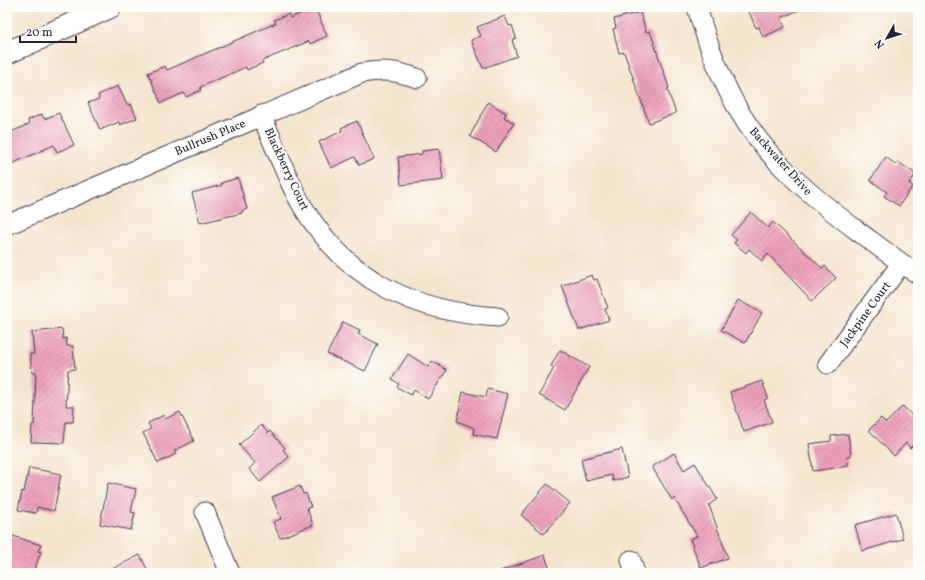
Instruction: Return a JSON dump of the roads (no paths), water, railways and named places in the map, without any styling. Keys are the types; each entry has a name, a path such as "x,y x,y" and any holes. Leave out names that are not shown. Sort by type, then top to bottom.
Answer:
{"street":[{"path":"7,52 110,7"},
{"name":"Backwater Drive","path":"697,7 718,71 740,112 755,134 799,184 818,202 901,264 918,274"},
{"name":"Bullrush Place","path":"7,225 362,73 395,70 417,78"},
{"name":"Blackberry Court","path":"262,115 303,207 321,233 342,256 366,275 386,288 421,304 466,315 498,317"},
{"name":"Jackpine Court","path":"828,364 901,264"},
{"path":"205,512 230,573"}]}
